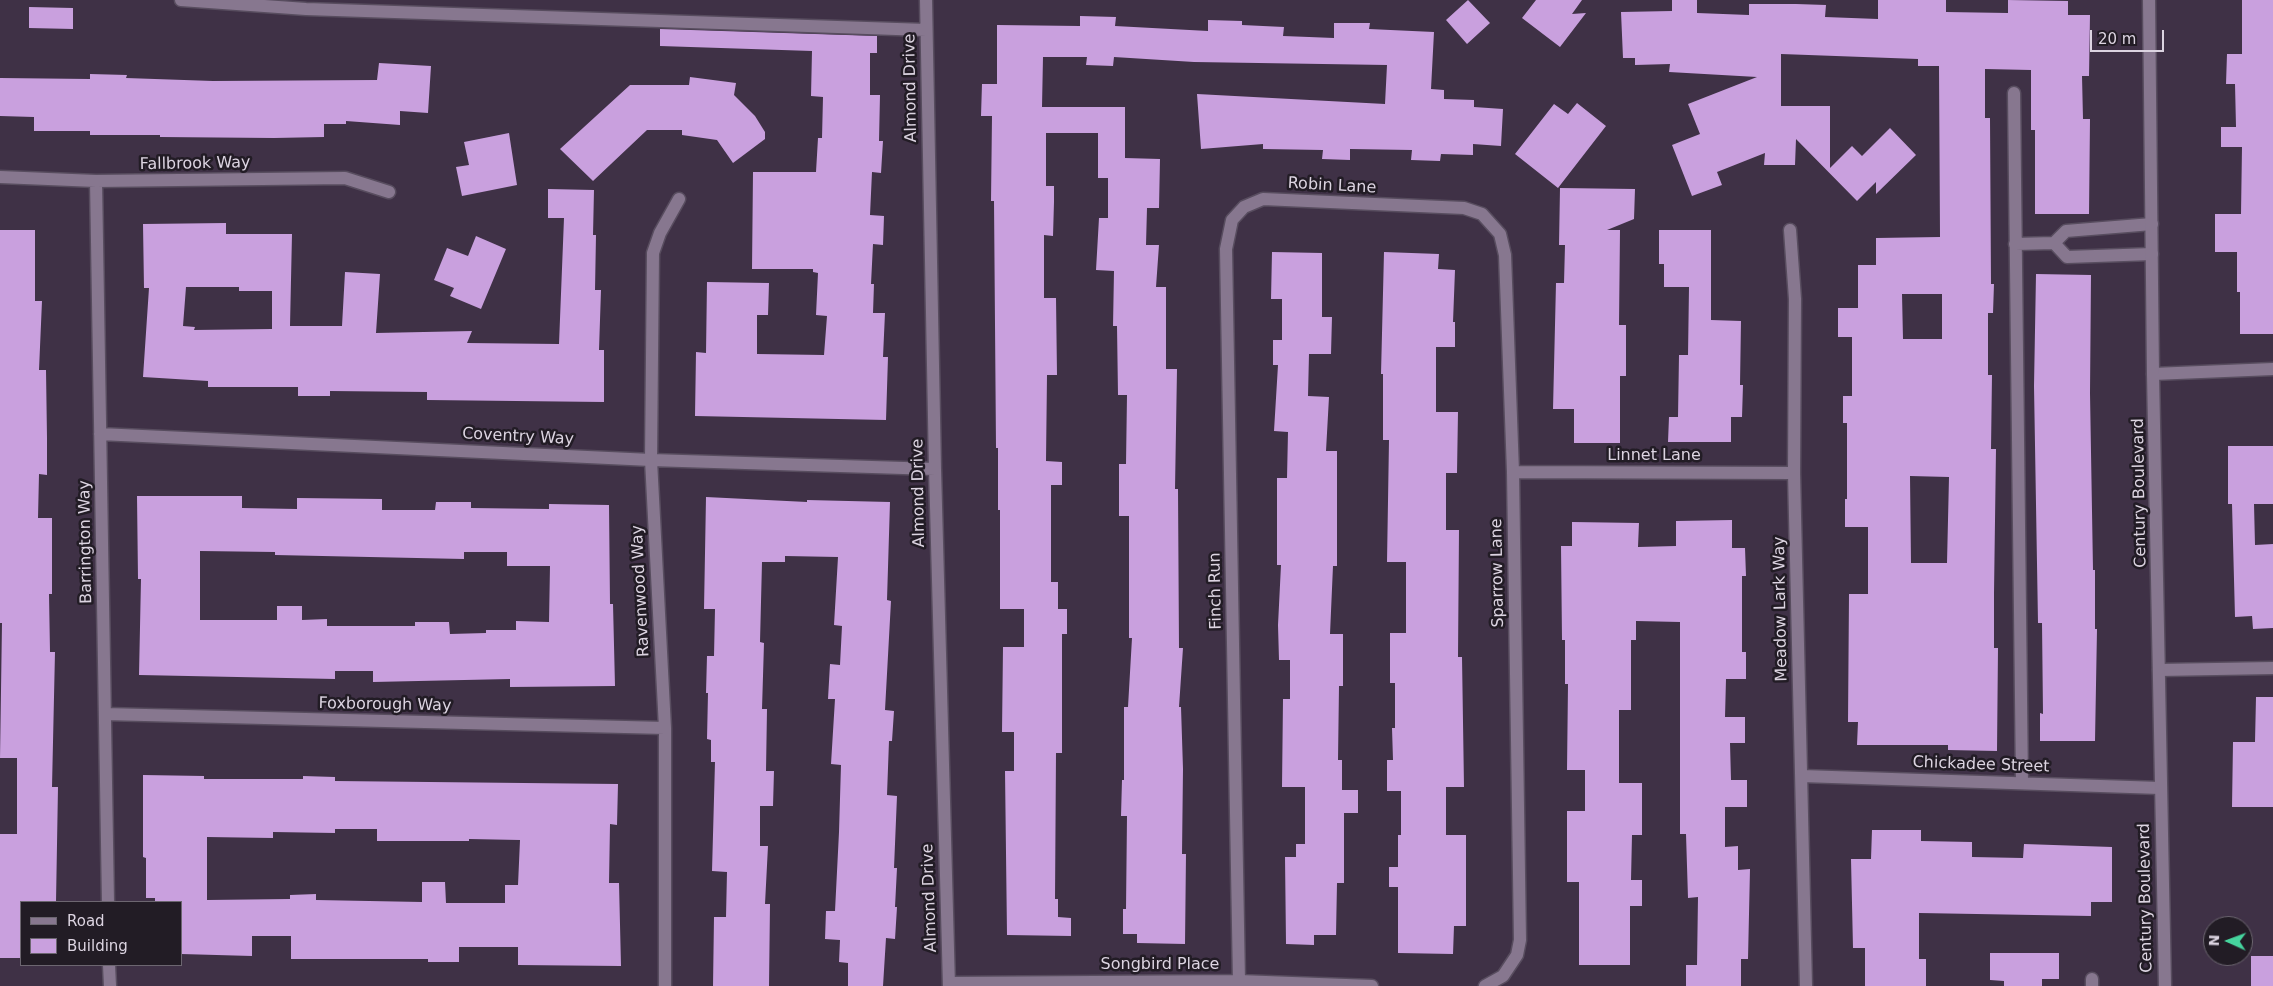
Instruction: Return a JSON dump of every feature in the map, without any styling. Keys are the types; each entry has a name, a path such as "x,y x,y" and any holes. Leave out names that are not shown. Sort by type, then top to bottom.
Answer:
{"street":[{"path":"181,0 306,9 926,30"},
{"name":"Almond Drive","path":"926,0 935,469 949,984"},
{"name":"Century Boulevard","path":"2150,0 2153,374 2165,986"},
{"path":"2014,93 2022,783"},
{"name":"Fallbrook Way","path":"0,177 96,181 345,178 389,192"},
{"name":"Barrington Way","path":"96,181 108,901"},
{"name":"Robin Lane","path":"1244,206 1263,198 1421,206"},
{"name":"Ravenwood Way","path":"665,986 665,728 651,460 653,253 660,233 679,199"},
{"name":"Finch Run","path":"1239,981 1226,249 1232,220 1244,206"},
{"name":"Sparrow Lane","path":"1421,206 1464,208 1482,214 1500,234 1505,255 1513,472 1520,940 1517,955 1503,976 1485,986"},
{"path":"2015,244 2054,243 2066,231 2152,224"},
{"name":"Meadow Lark Way","path":"1790,230 1795,299 1794,473 1806,986"},
{"path":"2054,243 2067,257 2152,254"},
{"path":"2153,374 2273,369"},
{"name":"Coventry Way","path":"100,434 651,460 935,469"},
{"name":"Linnet Lane","path":"1513,472 1794,473"},
{"path":"2159,670 2273,668"},
{"name":"Foxborough Way","path":"106,714 665,728"},
{"name":"Chickadee Street","path":"1802,776 2160,788"},
{"path":"110,966 110,986"},
{"name":"Songbird Place","path":"949,984 1239,981 1372,986"}],"building":[{"path":"1468,0 1490,23 1467,44 1446,20"},
{"path":"1536,0 1582,0 1572,14 1586,13 1560,47 1522,18"},
{"path":"1672,0 1697,0 1697,13 1749,15 1749,4 1826,5 1825,17 1878,19 1878,0 1946,0 1946,12 2008,13 2008,0 2068,1 2068,15 2090,15 2089,76 2082,76 2083,119 2090,119 2089,214 2035,214 2035,130 2031,130 2031,70 1985,69 1985,118 1990,118 1991,284 1994,284 1993,313 1988,313 1988,375 1992,375 1991,449 1996,449 1994,648 1998,648 1997,751 1948,750 1948,745 1857,745 1858,722 1848,722 1849,594 1868,594 1868,527 1845,527 1847,423 1843,423 1843,396 1852,396 1852,337 1838,337 1838,308 1858,308 1858,265 1876,265 1876,238 1940,237 1939,66 1918,66 1918,59 1781,54 1781,106 1830,106 1830,168 1852,146 1862,156 1890,128 1916,155 1876,194 1876,182 1857,201 1796,139 1795,165 1764,165 1765,153 1717,172 1722,185 1692,196 1672,145 1700,134 1688,104 1757,77 1669,72 1670,64 1635,65 1635,58 1623,58 1621,12 1672,11","holes":["1902,294 1942,294 1942,339 1903,339","1910,476 1949,477 1947,563 1911,563"]},
{"path":"2242,0 2273,0 2273,334 2240,334 2240,292 2237,292 2237,252 2215,252 2215,214 2241,214 2242,147 2221,147 2221,127 2236,127 2235,84 2226,84 2227,54 2242,54"},
{"path":"29,7 73,8 73,29 29,28"},
{"path":"1080,16 1116,17 1115,26 1208,31 1208,20 1242,21 1242,25 1284,27 1283,36 1334,38 1334,23 1370,23 1369,29 1434,32 1431,89 1444,90 1444,99 1474,100 1474,107 1503,109 1501,146 1473,144 1473,155 1441,154 1440,161 1411,160 1412,150 1350,149 1350,160 1322,159 1323,150 1263,149 1263,144 1201,149 1197,94 1385,104 1387,65 1194,62 1114,57 1113,66 1086,65 1087,57 1043,57 1042,107 1125,107 1125,158 1160,159 1159,208 1147,208 1146,245 1159,245 1156,287 1166,287 1166,369 1177,369 1175,489 1178,489 1179,648 1183,648 1179,707 1181,707 1183,769 1182,854 1186,854 1185,944 1137,943 1137,934 1123,934 1123,909 1126,909 1127,816 1121,816 1122,780 1124,780 1124,707 1128,707 1132,638 1129,638 1129,516 1119,516 1119,464 1126,464 1127,395 1118,395 1117,326 1113,326 1114,271 1096,270 1099,218 1108,218 1108,178 1098,178 1098,133 1046,133 1046,186 1054,186 1054,202 1053,236 1044,235 1044,298 1056,298 1057,375 1047,375 1046,461 1062,462 1062,485 1051,485 1051,582 1058,582 1058,609 1067,609 1067,634 1062,634 1062,753 1056,753 1055,899 1058,899 1058,917 1071,918 1071,936 1007,935 1005,771 1014,771 1014,732 1002,732 1003,647 1024,647 1024,609 1000,609 1000,510 998,510 998,448 996,448 994,201 991,201 992,116 981,116 982,84 997,84 997,25 1080,26"},
{"path":"660,29 877,36 877,53 870,53 870,95 880,95 879,141 883,141 881,173 872,172 870,215 884,216 883,245 873,244 871,284 874,284 873,313 885,313 883,357 888,357 886,420 695,416 696,352 706,353 707,282 769,283 768,315 757,315 757,354 824,355 827,316 816,315 818,273 813,272 813,269 752,269 753,172 816,172 818,138 822,138 823,97 811,96 812,51 660,46"},
{"path":"379,63 431,66 428,113 400,111 400,125 346,121 346,124 324,124 324,137 274,138 90,135 90,131 34,131 34,117 0,116 0,78 90,79 90,74 127,75 126,78 213,81 377,80"},
{"path":"690,77 736,83 734,95 755,116 765,132 765,139 733,163 717,140 682,135 682,130 647,130 593,181 560,149 630,85 689,85"},
{"path":"1577,103 1606,126 1558,188 1515,154 1554,104 1568,114"},
{"path":"509,133 517,185 462,196 456,167 469,165 464,142"},
{"path":"1560,188 1635,189 1634,219 1607,230 1620,230 1619,325 1626,325 1626,376 1620,376 1620,443 1574,443 1574,409 1553,409 1556,283 1564,283 1565,245 1559,245"},
{"path":"548,189 594,190 593,235 596,235 595,290 601,290 599,350 604,350 604,402 427,400 427,392 330,391 330,396 298,396 298,387 208,387 208,381 143,377 149,288 144,288 143,224 226,223 226,234 292,234 290,326 342,326 345,272 380,274 376,333 472,331 467,343 559,344 564,218 548,218","holes":["186,287 239,287 239,291 272,291 272,329 194,330 195,327 183,326"]},
{"path":"0,230 35,230 35,301 42,301 39,370 46,370 47,438 47,475 39,474 38,518 52,518 52,594 49,594 50,652 55,652 52,787 58,787 56,901 20,901 20,958 0,958 0,834 17,834 17,758 0,758 2,623 0,623"},
{"path":"1659,230 1711,230 1711,320 1741,321 1740,385 1743,385 1742,417 1731,417 1731,442 1668,442 1669,417 1678,417 1679,355 1688,355 1689,287 1664,287 1664,264 1659,264"},
{"path":"476,236 506,249 481,309 450,296 454,288 434,280 447,248 468,256"},
{"path":"1272,252 1322,253 1322,317 1332,317 1331,354 1309,354 1308,396 1329,397 1326,451 1337,451 1337,566 1333,566 1330,634 1343,634 1343,686 1339,686 1338,760 1342,760 1342,790 1358,790 1358,813 1344,813 1344,883 1337,883 1336,935 1314,935 1314,945 1286,944 1285,857 1296,857 1296,844 1305,844 1305,787 1282,787 1283,699 1290,699 1290,660 1279,660 1278,625 1281,565 1277,565 1277,478 1287,478 1288,432 1274,431 1278,365 1273,365 1273,340 1282,340 1282,299 1271,299"},
{"path":"1384,252 1439,254 1438,269 1455,270 1453,322 1455,322 1455,347 1436,347 1436,412 1458,412 1457,473 1446,473 1446,530 1459,530 1458,657 1462,657 1464,787 1446,787 1446,835 1466,835 1466,926 1454,926 1453,954 1398,953 1398,887 1389,887 1389,867 1398,867 1398,835 1401,835 1401,791 1387,791 1387,760 1393,760 1392,728 1395,728 1395,683 1390,683 1390,633 1406,633 1406,562 1387,562 1389,440 1383,440 1383,374 1381,374"},
{"path":"2036,274 2091,275 2090,393 2093,570 2095,570 2095,629 2097,629 2095,741 2040,741 2040,713 2043,714 2042,623 2038,623 2034,386"},
{"path":"2228,446 2273,446 2273,504 2254,504 2255,545 2273,544 2273,628 2253,629 2252,616 2235,617 2232,504 2228,504"},
{"path":"137,496 242,496 242,508 297,509 297,498 382,499 382,510 435,510 436,502 471,502 471,508 549,509 549,504 609,505 610,604 613,604 615,686 510,687 510,679 373,682 373,671 335,671 335,679 139,675 141,579 138,579","holes":["200,551 275,552 275,555 464,559 464,552 507,552 507,566 550,566 549,622 516,621 516,630 486,630 486,633 450,634 449,622 415,622 415,626 327,626 327,619 302,620 302,606 277,606 277,620 200,620"]},
{"path":"706,497 807,502 807,500 890,502 887,600 891,601 885,710 894,711 892,741 889,741 887,795 897,796 894,868 897,868 895,907 897,907 895,939 886,938 883,986 848,986 848,963 839,962 840,940 825,939 826,911 835,911 839,832 841,765 831,764 835,699 828,699 830,664 840,665 842,626 834,625 838,557 785,556 785,562 762,562 760,642 764,643 762,709 767,709 766,771 774,771 773,806 760,806 760,846 768,846 765,904 770,904 769,986 713,986 714,917 726,917 727,872 712,871 715,762 711,762 711,740 707,739 708,693 706,693 707,656 714,656 715,609 704,609"},
{"path":"1732,520 1732,548 1745,548 1746,576 1742,576 1742,652 1746,652 1746,679 1726,679 1725,717 1745,717 1745,743 1730,743 1731,780 1747,780 1747,807 1725,807 1725,847 1738,846 1738,870 1750,869 1748,959 1741,959 1741,986 1686,986 1686,965 1697,965 1698,897 1688,898 1686,834 1680,834 1680,622 1636,621 1636,640 1631,640 1631,710 1619,710 1619,783 1642,783 1642,835 1632,835 1631,880 1642,880 1642,906 1630,906 1630,965 1579,965 1579,882 1567,882 1567,811 1585,811 1585,770 1567,770 1568,684 1565,684 1565,640 1562,640 1561,546 1572,546 1572,522 1639,523 1638,547 1676,546 1676,521"},
{"path":"2256,697 2273,697 2273,807 2232,807 2233,742 2255,742"},
{"path":"143,775 204,776 204,779 303,779 303,776 335,777 335,781 618,784 617,825 610,824 609,883 619,883 621,966 518,965 518,947 459,947 459,962 428,962 428,959 291,959 291,936 252,936 252,956 182,954 182,901 155,901 155,898 146,898 146,858 143,857","holes":["335,829 377,829 377,841 520,840 518,885 505,885 505,903 446,903 445,882 422,882 422,902 316,900 316,894 290,895 290,899 207,900 207,837 273,838 273,832 335,833"]},
{"path":"1872,830 1921,830 1921,841 1972,842 1972,857 2023,858 2024,844 2112,847 2112,902 2091,902 2091,916 1919,913 1919,959 1926,959 1926,986 1865,986 1865,948 1853,948 1851,859 1871,859"},
{"path":"1990,953 2059,953 2059,979 2042,979 2042,986 2004,986 2004,981 1990,980"},
{"path":"2253,956 2273,956 2273,986 2251,986"}]}
